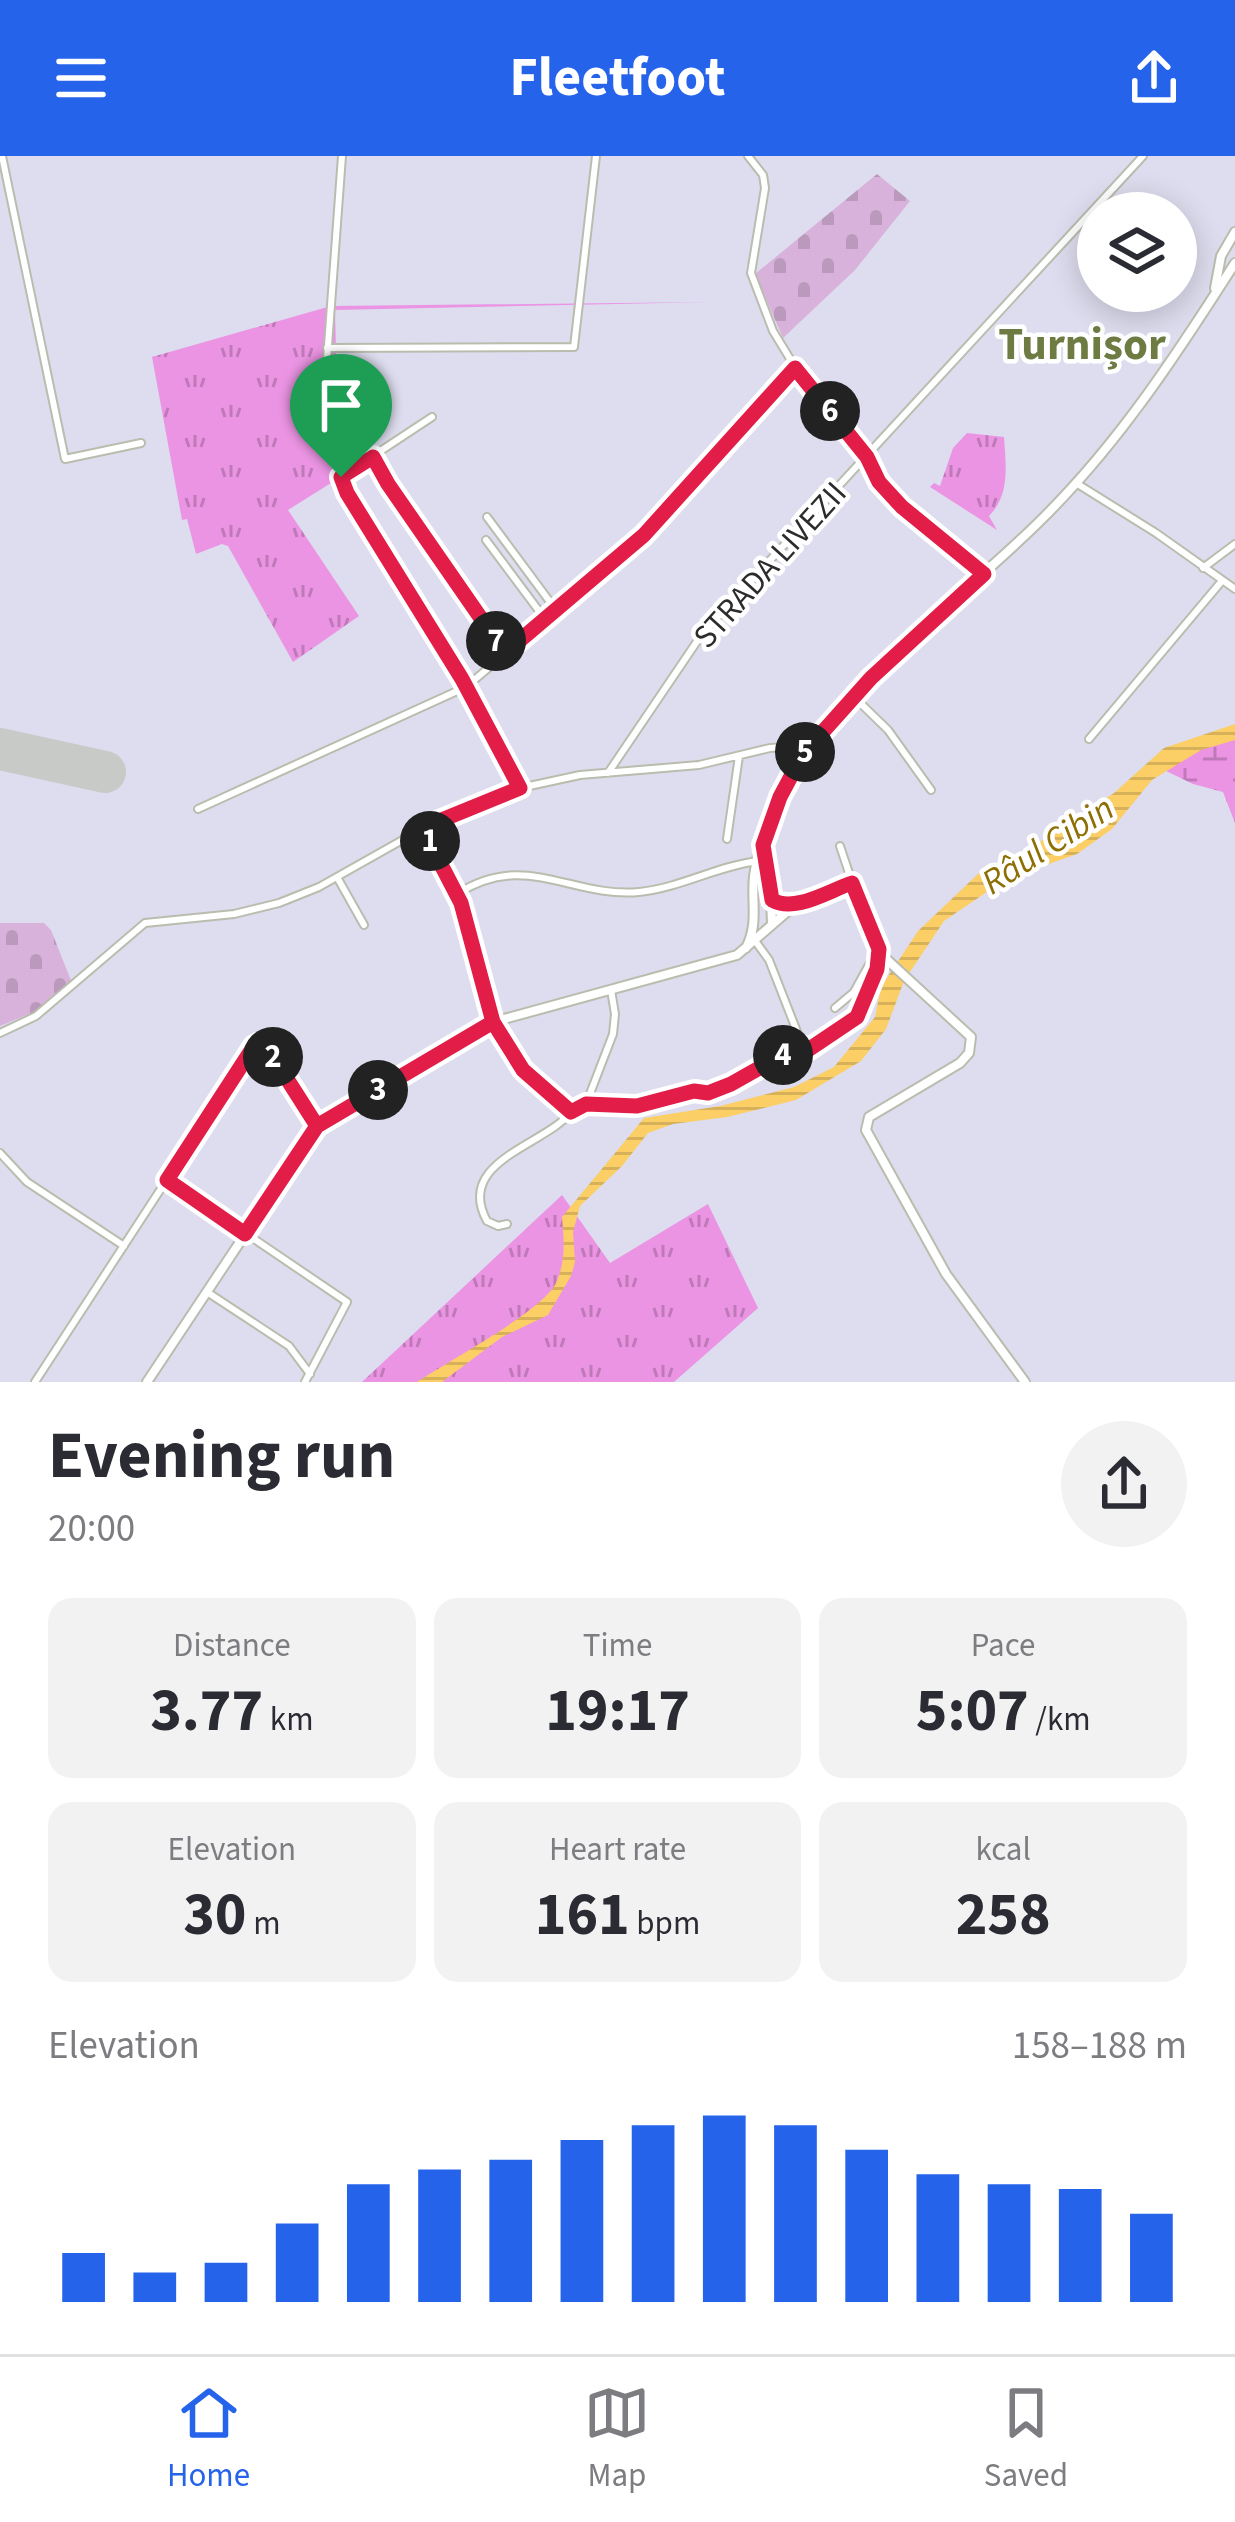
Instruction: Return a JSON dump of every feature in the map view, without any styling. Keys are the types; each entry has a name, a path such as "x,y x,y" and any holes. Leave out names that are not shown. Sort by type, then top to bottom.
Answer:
{"street":[{"path":"2,156 63,456 70,461 141,443"},
{"path":"342,156 334,293 325,348 325,386 341,477 520,788"},
{"path":"325,348 574,347 596,156"},
{"path":"748,156 763,175 765,188 751,273 773,331 795,368 867,457 874,476 902,507 984,574"},
{"name":"STRADA LIVEZII","path":"608,772 702,634 1143,156"},
{"path":"1214,296 1221,256 1235,232"},
{"path":"745,951 755,925 758,861 780,797 803,754 854,696 1076,484 1156,386 1235,263"},
{"path":"198,809 466,687 644,535 795,368"},
{"path":"341,477 432,418"},
{"path":"373,457 505,653"},
{"path":"1076,484 1156,532 1235,590"},
{"path":"487,517 556,610"},
{"path":"486,539 545,619"},
{"path":"1203,568 1235,544"},
{"path":"1089,740 1221,582"},
{"path":"854,696 888,730 931,790"},
{"path":"0,1033 36,1016 145,923 256,909 319,887 422,828 520,788 608,772 699,765 779,747 803,754"},
{"path":"728,838 740,756"},
{"path":"422,828 457,894 493,1022 523,1070 571,1112"},
{"path":"763,845 772,924"},
{"path":"840,846 879,949 968,1031 971,1048 950,1072 869,1118 866,1130 954,1286 1025,1382"},
{"path":"457,894 476,882 516,873 643,892 758,861"},
{"path":"337,877 364,925"},
{"path":"772,900 782,906 795,905 852,883"},
{"path":"148,1382 317,1126 493,1022 745,951 795,905"},
{"path":"756,942 769,960 803,1048"},
{"path":"835,1008 854,992 879,949"},
{"path":"507,1224 491,1224 484,1216 482,1186 513,1149 586,1104 637,1106 694,1091 708,1093 803,1048 857,1017 868,997 879,949"},
{"path":"586,1104 615,1024 611,990"},
{"path":"854,992 868,997"},
{"path":"37,1382 258,1044 268,1049 317,1126"},
{"path":"608,1045 619,1054"},
{"path":"0,1153 27,1182 124,1246"},
{"path":"167,1180 347,1303 307,1378"},
{"path":"207,1292 289,1346 307,1378"}],"green space":[{"path":"877,174 910,201 855,270 783,338 755,274"},
{"path":"710,302 335,310 339,478 288,510 359,616 293,662 228,546 196,554 187,519 182,520 152,357 331,306"},
{"path":"967,433 1004,437 1004,490 989,516 997,530 930,487 940,486 953,448"},
{"path":"1235,735 1235,823 1223,792 1164,770 1208,741"},
{"path":"0,923 44,923 72,983 34,1012 0,1026"},
{"path":"562,1195 610,1263 708,1204 758,1308 674,1382 362,1382"}],"water":[{"name":"Râul Cibin","path":"1235,724 1235,740 1201,750 1152,780 1112,829 1077,854 1006,879 944,921 904,981 886,1029 861,1061 796,1100 648,1133 580,1206 573,1232 571,1276 548,1315 502,1337 442,1382 417,1382 548,1294 561,1267 562,1217 644,1118 720,1106 794,1087 834,1067 875,1017 881,987 918,931 979,873 1032,847 1114,793 1164,748"}],"runway":[{"path":"0,749 105,772"}],"district":[{"name":"Turnișor","path":"1082,343"}],"route":[{"path":"341,477 373,457 505,653 644,535 795,368 867,457 879,482 902,507 984,574 871,678 803,754 780,797 763,845 776,904 795,905 852,883 879,949 865,1005 847,1026 805,1052 800,1045 708,1093 694,1091 637,1106 586,1104 571,1112 523,1070 493,1022 460,1041 317,1126 245,1234 167,1180 254,1046 268,1049 317,1126 493,1022 461,903 422,828 520,788 462,679 341,477"}]}
